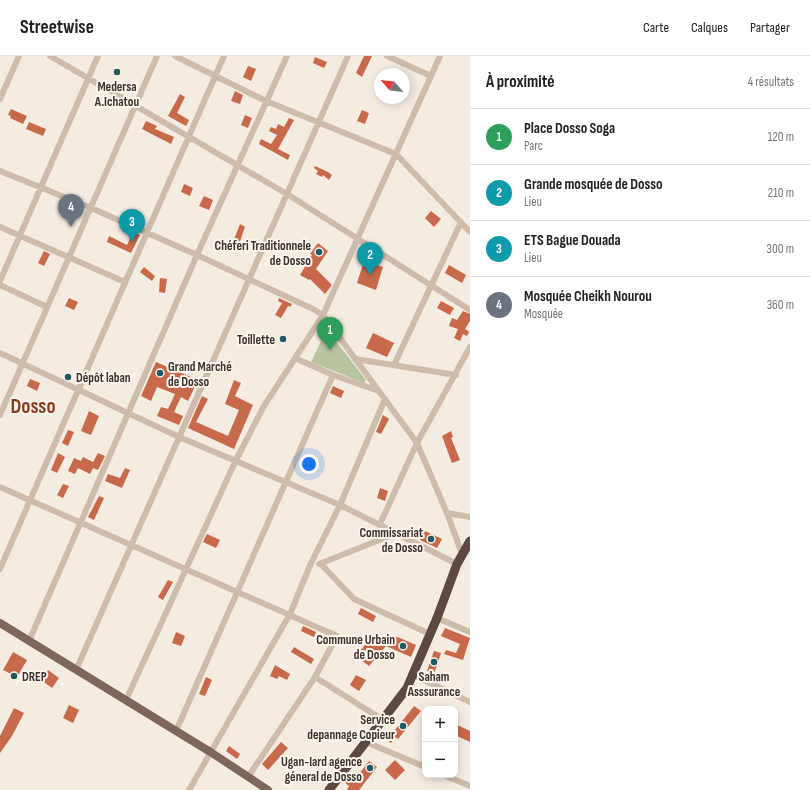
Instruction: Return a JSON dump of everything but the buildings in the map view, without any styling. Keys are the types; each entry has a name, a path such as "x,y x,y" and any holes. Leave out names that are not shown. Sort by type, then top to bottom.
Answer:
{"highway":[{"path":"329,790 407,688 437,618 457,564 470,540"}],"main road":[{"path":"0,623 212,753 268,790"}],"street":[{"path":"0,100 19,56"},
{"path":"50,56 287,194 470,310"},
{"path":"0,281 39,188 98,56"},
{"path":"0,415 89,207 156,56"},
{"path":"175,56 266,101 396,154 470,232"},
{"path":"0,569 224,56"},
{"path":"29,641 197,255 287,56"},
{"path":"76,670 348,56"},
{"path":"387,56 431,76"},
{"path":"126,700 185,568 236,460 264,406 323,315 440,56"},
{"path":"0,171 89,207 197,255 323,315 417,444 447,513 462,554"},
{"path":"394,365 430,285 461,222"},
{"path":"0,227 69,256 125,282"},
{"path":"0,285 47,307"},
{"path":"380,524 417,444 470,347"},
{"path":"0,354 179,437 340,505 457,564"},
{"path":"295,358 333,375 379,391"},
{"path":"355,359 456,375"},
{"path":"176,731 333,375"},
{"path":"188,790 212,753 290,614 311,564 340,505 385,400"},
{"path":"0,486 337,636 315,676 248,777"},
{"path":"447,513 470,517"},
{"path":"311,564 321,564 397,533"},
{"path":"321,564 354,599 430,634"},
{"path":"437,618 470,632"},
{"path":"413,675 470,702"},
{"path":"315,676 383,720"},
{"path":"366,742 422,766"},
{"path":"451,778 470,786"}],"green space":[{"path":"332,336 366,380 364,383 311,362 323,337"}],"place":[{"name":"Medersa A.Ichatou","path":"117,72"},
{"name":"Mosquée Cheikh Nourou","path":"71,227"},
{"name":"ETS Bague Douada","path":"132,242"},
{"name":"Chéferi Traditionnele de Dosso","path":"319,252"},
{"name":"Grande mosquée de Dosso","path":"370,275"},
{"name":"Toillette","path":"283,339"},
{"name":"Place Dosso Soga","path":"330,350"},
{"name":"Grand Marché de Dosso","path":"160,373"},
{"name":"Dépôt laban","path":"68,377"},
{"name":"Commissariat de Dosso","path":"431,539"},
{"name":"Commune Urbain de Dosso","path":"403,646"},
{"name":"Saham Asssurance","path":"434,662"},
{"name":"DREP","path":"14,676"},
{"name":"Service depannage Copieur","path":"403,726"},
{"name":"Ugan-Iard agence géneral de Dosso","path":"370,768"}],"district":[{"name":"Dosso","path":"33,406"}]}
